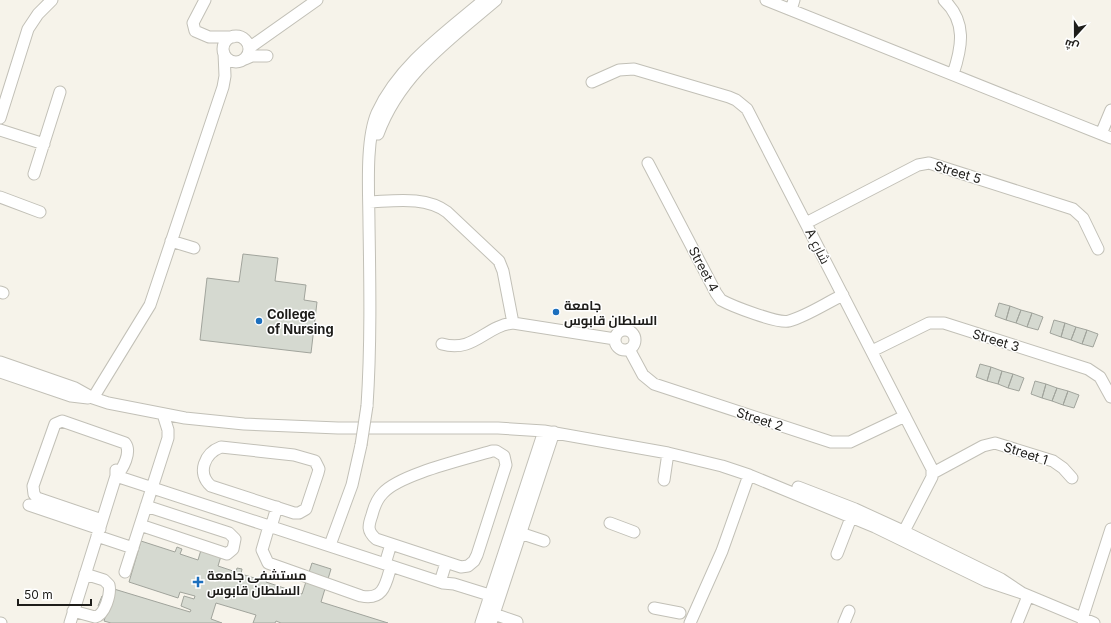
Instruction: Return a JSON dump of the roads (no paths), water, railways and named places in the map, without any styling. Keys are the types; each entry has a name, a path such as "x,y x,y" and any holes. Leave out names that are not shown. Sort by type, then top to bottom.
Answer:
{"lane":[{"path":"0,118 3,99 28,29 38,14 52,0"},
{"path":"205,0 194,19 193,28 199,33 209,37 241,38 248,44 247,54 223,87"},
{"path":"209,37 230,60 240,62 247,54 317,0"},
{"path":"330,546 352,485 362,445 367,406 370,361 369,169 370,142 376,114 390,90 407,68 426,49 484,0"},
{"path":"369,169 375,143 382,124 397,94 413,73 432,54 496,0"},
{"path":"766,0 793,5 953,74 1106,136 1111,110"},
{"path":"944,0 950,6 956,17 962,38 961,49 953,74"},
{"path":"93,398 146,314 223,87 225,70 224,52 226,42 233,37"},
{"name":"A شارع","path":"592,82 619,70 634,68 736,100 747,109 933,473"},
{"path":"34,174 60,92"},
{"path":"0,130 44,144"},
{"name":"Street 4","path":"648,163 721,300 775,320 785,322 795,319 843,295"},
{"name":"Street 5","path":"806,222 918,165 930,163 1073,209 1083,218 1098,249"},
{"path":"0,197 40,212"},
{"path":"369,202 427,202 437,205 447,212 499,261 503,272 513,323"},
{"path":"172,241 194,248"},
{"path":"442,344 459,346 467,345 502,325 513,323 615,339"},
{"name":"Street 3","path":"872,351 929,323 944,323 1088,369 1100,377 1111,396"},
{"path":"629,331 634,340 632,347 629,349 619,348 615,339 618,332 629,331"},
{"name":"Street 2","path":"629,349 643,375 654,384 831,442 850,442 905,416"},
{"path":"0,362 75,388 93,398"},
{"path":"0,372 71,396 93,398 123,407 179,417 244,424 338,428 498,428 549,431 668,453 722,466 749,475 778,480 1001,579 1025,595 1094,623"},
{"path":"154,489 168,438 168,430 163,414"},
{"path":"125,572 146,506 154,489 179,417"},
{"path":"70,623 85,574 100,528 116,476 116,466 122,448 126,445 65,422 58,422 54,427 33,486 34,494 37,498 100,528 133,548"},
{"path":"481,623 493,606 549,431"},
{"name":"Street 1","path":"933,473 983,446 995,443 1053,461 1063,468 1072,478"},
{"path":"217,448 229,448 294,454 315,460 319,469 306,509 299,513 277,507 211,486 205,480 203,470 207,456 217,448"},
{"path":"492,451 501,453 506,461 506,466 474,561 468,566 461,567 446,562 376,539 370,533 368,528 374,506 386,489 418,473 492,451"},
{"path":"664,480 668,453"},
{"path":"902,535 933,473"},
{"path":"690,623 722,551 749,475"},
{"path":"116,476 441,582 454,584 493,606 517,622"},
{"path":"217,510 223,491"},
{"path":"29,505 100,528"},
{"path":"140,525 227,554 233,549 235,539 229,532 146,506"},
{"path":"277,507 262,550 268,563 361,596 369,598 377,595 383,590 391,544"},
{"path":"837,554 853,513"},
{"path":"610,523 634,532"},
{"path":"1082,619 1111,530"},
{"path":"516,531 544,541"},
{"path":"441,582 446,562"},
{"path":"74,611 95,617 101,614 109,592 109,585 104,580 85,574"},
{"path":"1016,623 1025,595"},
{"path":"654,608 680,613"},
{"path":"844,623 849,611"}],"place":[{"name":"جامعة السلطان قابوس","path":"556,312"},
{"name":"College of Nursing","path":"259,321"},
{"name":"مستشفى جامعة السلطان قابوس","path":"198,582"}]}
